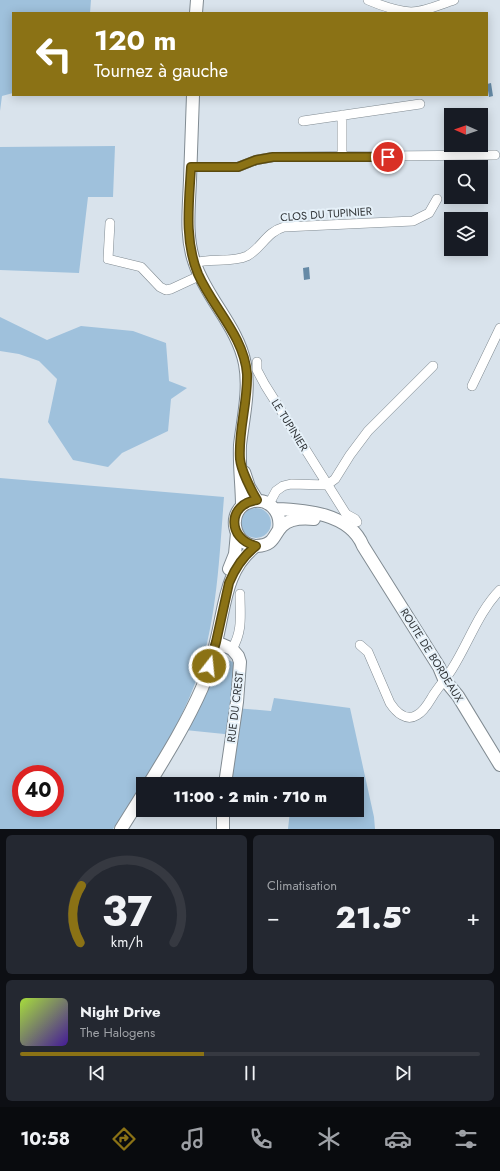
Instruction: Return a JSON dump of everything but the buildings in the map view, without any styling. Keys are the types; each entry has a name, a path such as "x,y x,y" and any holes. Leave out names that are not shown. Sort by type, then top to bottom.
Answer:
{"main road":[{"path":"196,12 197,0"},
{"path":"193,96 188,228 189,245 199,276 237,340 245,362 247,374 240,460 242,506"},
{"path":"236,533 241,540 256,546 270,542 276,536 279,529 279,519 272,507 257,500 250,487 240,460"},
{"path":"224,602 226,581 236,550 236,514 242,506 257,500"},
{"name":"ROUTE DE BORDEAUX","path":"272,507 307,511 327,516 340,522 355,532 361,539 363,546 439,667 444,679 458,696 500,765"},
{"name":"ROUTE DE BORDEAUX","path":"279,529 286,523 298,519 317,519 344,530 363,546"},
{"path":"153,777 176,741 202,688 216,642 229,583 242,559 256,546"},
{"path":"216,642 232,649"},
{"name":"RUE DU CREST","path":"227,777 238,702 240,669 238,656 232,649"},
{"path":"121,829 136,805"},
{"path":"223,817 223,829"}],"street":[{"path":"368,0 384,7 412,12 454,0"},
{"path":"303,121 420,104"},
{"path":"342,115 342,157"},
{"path":"191,167 238,167 256,160 273,157 495,155"},
{"name":"CLOS DU TUPINIER","path":"194,263 202,260 237,259 246,257 252,253 271,232 284,227 413,221 429,213 437,199"},
{"path":"110,223 108,259 141,267 160,287 166,290 199,276"},
{"path":"472,386 500,328"},
{"name":"LE TUPINIER","path":"257,362 257,370 265,385 327,485 346,514 355,519 357,522"},
{"path":"272,507 276,491 283,486 291,484 327,485 335,479 350,455 368,431 433,366"},
{"path":"360,645 368,652 390,703 395,710 408,718 418,715 452,670 489,603 500,590"},
{"path":"232,649 237,640 240,629 240,594"}],"shaded area":[{"path":"0,0 91,0 90,12 12,12 12,93 2,96 0,111"},
{"path":"491,83 493,96 489,97 488,90 488,84"},
{"path":"115,146 113,197 88,197 79,273 0,270 0,147"},
{"path":"309,267 310,279 304,280 303,268"},
{"path":"0,317 47,340 81,326 133,331 166,343 169,381 187,388 171,399 168,431 122,453 108,467 73,460 48,422 57,379 39,361 19,354 0,351"},
{"path":"0,478 224,497 216,593 208,640 202,664 186,705 168,741 146,777 136,777 136,793 113,829 0,829"},
{"path":"256,508 267,512 271,523 267,534 256,538 245,534 241,523 245,512"},
{"path":"217,653 236,664 235,708 271,711 274,698 350,708 374,817 375,829 288,829 289,817 364,817 364,777 229,777 234,735 185,730"}],"route":[{"path":"209,666 232,574 242,559 256,546 241,540 236,533 234,523 236,514 242,506 257,500 250,487 240,460 247,374 245,362 237,340 199,276 189,245 188,228 191,167 238,167 256,160 273,157 388,157"}]}
